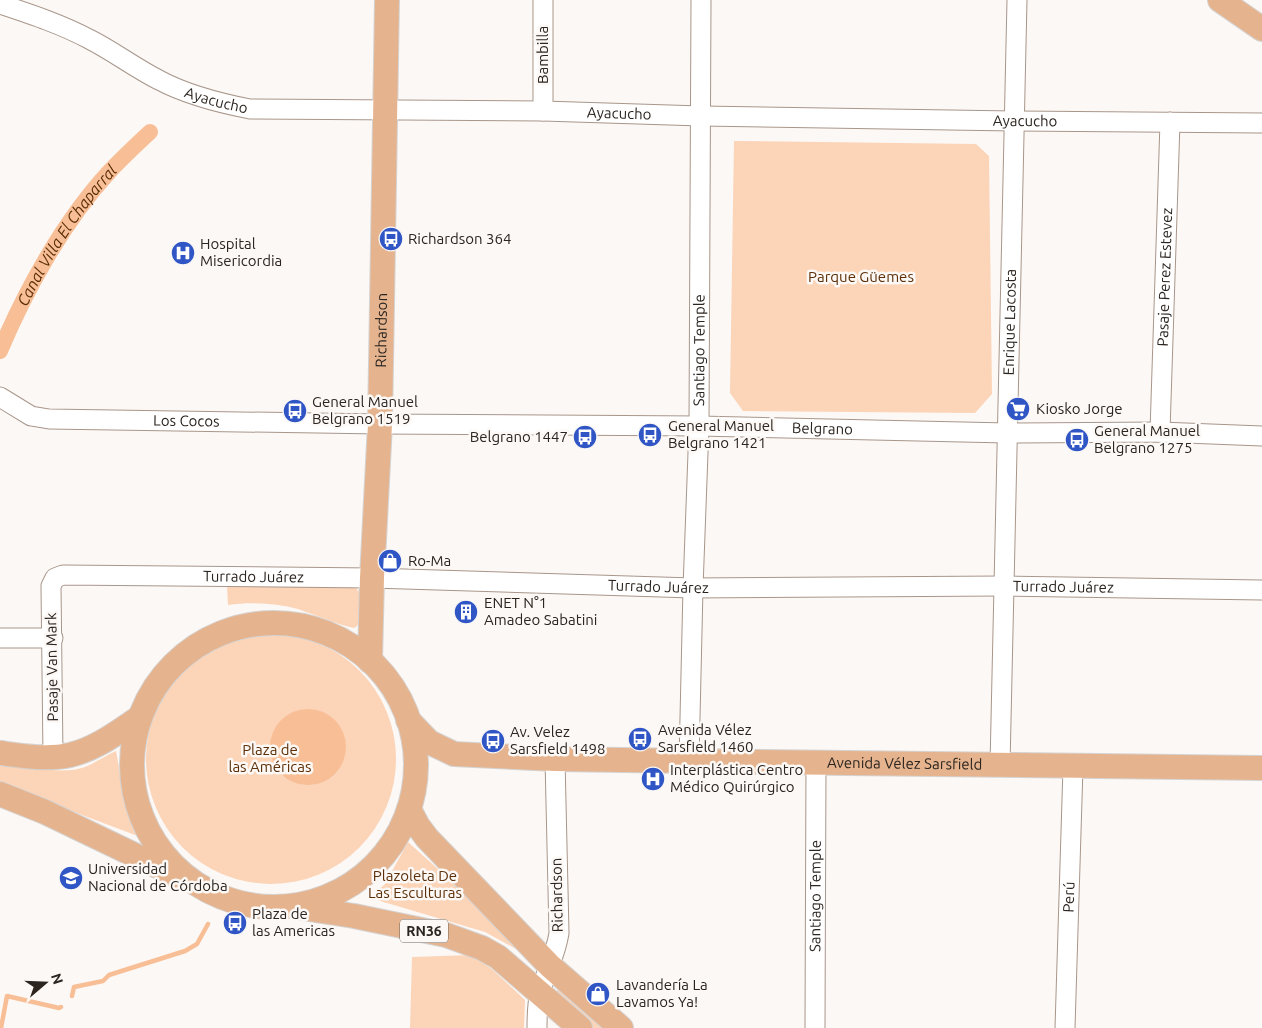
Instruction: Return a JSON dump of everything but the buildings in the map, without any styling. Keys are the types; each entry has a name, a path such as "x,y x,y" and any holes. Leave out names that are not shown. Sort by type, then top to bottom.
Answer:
{"main road":[{"name":"Richardson","path":"370,661 372,578 380,424 387,0"},
{"path":"1220,0 1262,29"},
{"name":"RN36","path":"196,884 167,860 146,828 134,793 132,755 139,718 153,689 174,663 200,643 229,629 261,623 294,624 326,633 349,645 370,661 393,688 408,720 414,750 415,777 409,809 391,846 371,869 348,887 321,900 292,907"},
{"path":"0,753 53,757 82,751 106,740 139,718"},
{"name":"Avenida Vélez Sarsfield","path":"408,720 429,742 454,754 689,761 1262,768"},
{"name":"RN36","path":"0,794 53,815 226,900 268,908 292,907 354,916 468,942 498,957 580,1028"},
{"path":"409,809 427,838 550,966 621,1028"}],"street":[{"name":"Bambilla","path":"543,0 543,111"},
{"name":"Santiago Temple","path":"689,761 692,588 699,426 701,0"},
{"name":"Enrique Lacosta","path":"1000,766 1017,0"},
{"name":"Ayacucho","path":"0,4 67,28 91,40 157,80 176,88 216,102 250,109 543,111 700,116 1262,123"},
{"name":"Pasaje Perez Estevez","path":"1160,432 1170,122"},
{"name":"Los Cocos","path":"0,397 31,416 49,419 380,424"},
{"name":"Belgrano","path":"380,424 699,426 1007,433 1160,432 1262,436"},
{"name":"Turrado Juárez","path":"55,578 64,575 372,578 692,588 1003,586 1262,590"},
{"name":"Pasaje Van Mark","path":"53,757 51,586 55,578"},
{"path":"0,638 53,638"},
{"name":"Richardson","path":"537,1028 540,993 558,943 559,933 555,758"},
{"name":"Santiago Temple","path":"815,1028 816,763"},
{"name":"Perú","path":"1065,1028 1073,766"}],"green space":[{"name":"Parque Güemes","path":"734,141 976,144 989,156 992,394 975,413 743,411 730,393"},
{"path":"350,584 358,590 362,602 363,617 354,628 281,605 228,605 227,586"},
{"name":"Plaza de las Américas","path":"259,634 283,634 307,639 330,648 360,670 375,689 387,711 394,735 396,759 394,783 387,807 375,829 360,848 341,863 319,875 283,884 259,884 235,879 212,870 191,856 174,839 160,818 151,795 146,771 146,747 151,723 160,700 174,679 191,662 212,648 235,639"},
{"path":"116,751 128,807 143,838 0,784 0,761 42,769 65,770 85,767"},
{"name":"Plazoleta De Las Esculturas","path":"408,842 521,944 516,949 485,932 370,898 385,884"},
{"path":"471,955 492,969 525,1000 524,1028 410,1028 412,957"},
{"path":"559,988 613,1028 587,1028 556,992"}],"shaded area":[{"path":"308,709 322,712 335,720 343,733 346,747 343,761 335,774 322,782 308,785 294,782 281,774 273,761 270,747 273,733 281,720 294,712"}],"waterway":[{"name":"Canal Villa El Chaparral","path":"0,351 34,280 77,212 109,172 150,132"},
{"path":"72,996 74,987 103,981 109,975 185,951 197,944 208,924"},
{"path":"1,1028 7,996 61,1007"}],"place":[{"name":"Richardson 364","path":"391,239"},
{"name":"Hospital Misericordia","path":"183,253"},
{"name":"Kiosko Jorge","path":"1018,409"},
{"name":"General Manuel Belgrano 1519","path":"295,411"},
{"name":"General Manuel Belgrano 1421","path":"650,435"},
{"name":"Belgrano 1447","path":"585,437"},
{"name":"General Manuel Belgrano 1275","path":"1077,440"},
{"name":"Ro-Ma","path":"390,561"},
{"name":"ENET N°1 Amadeo Sabatini","path":"466,612"},
{"name":"Avenida Vélez Sarsfield 1460","path":"640,739"},
{"name":"Av. Velez Sarsfield 1498","path":"493,741"},
{"name":"Interplástica Centro Médico Quirúrgico","path":"653,779"},
{"name":"Universidad Nacional de Córdoba","path":"71,878"},
{"name":"Plaza de las Americas","path":"235,923"},
{"name":"Lavandería La Lavamos Ya!","path":"598,994"}]}
